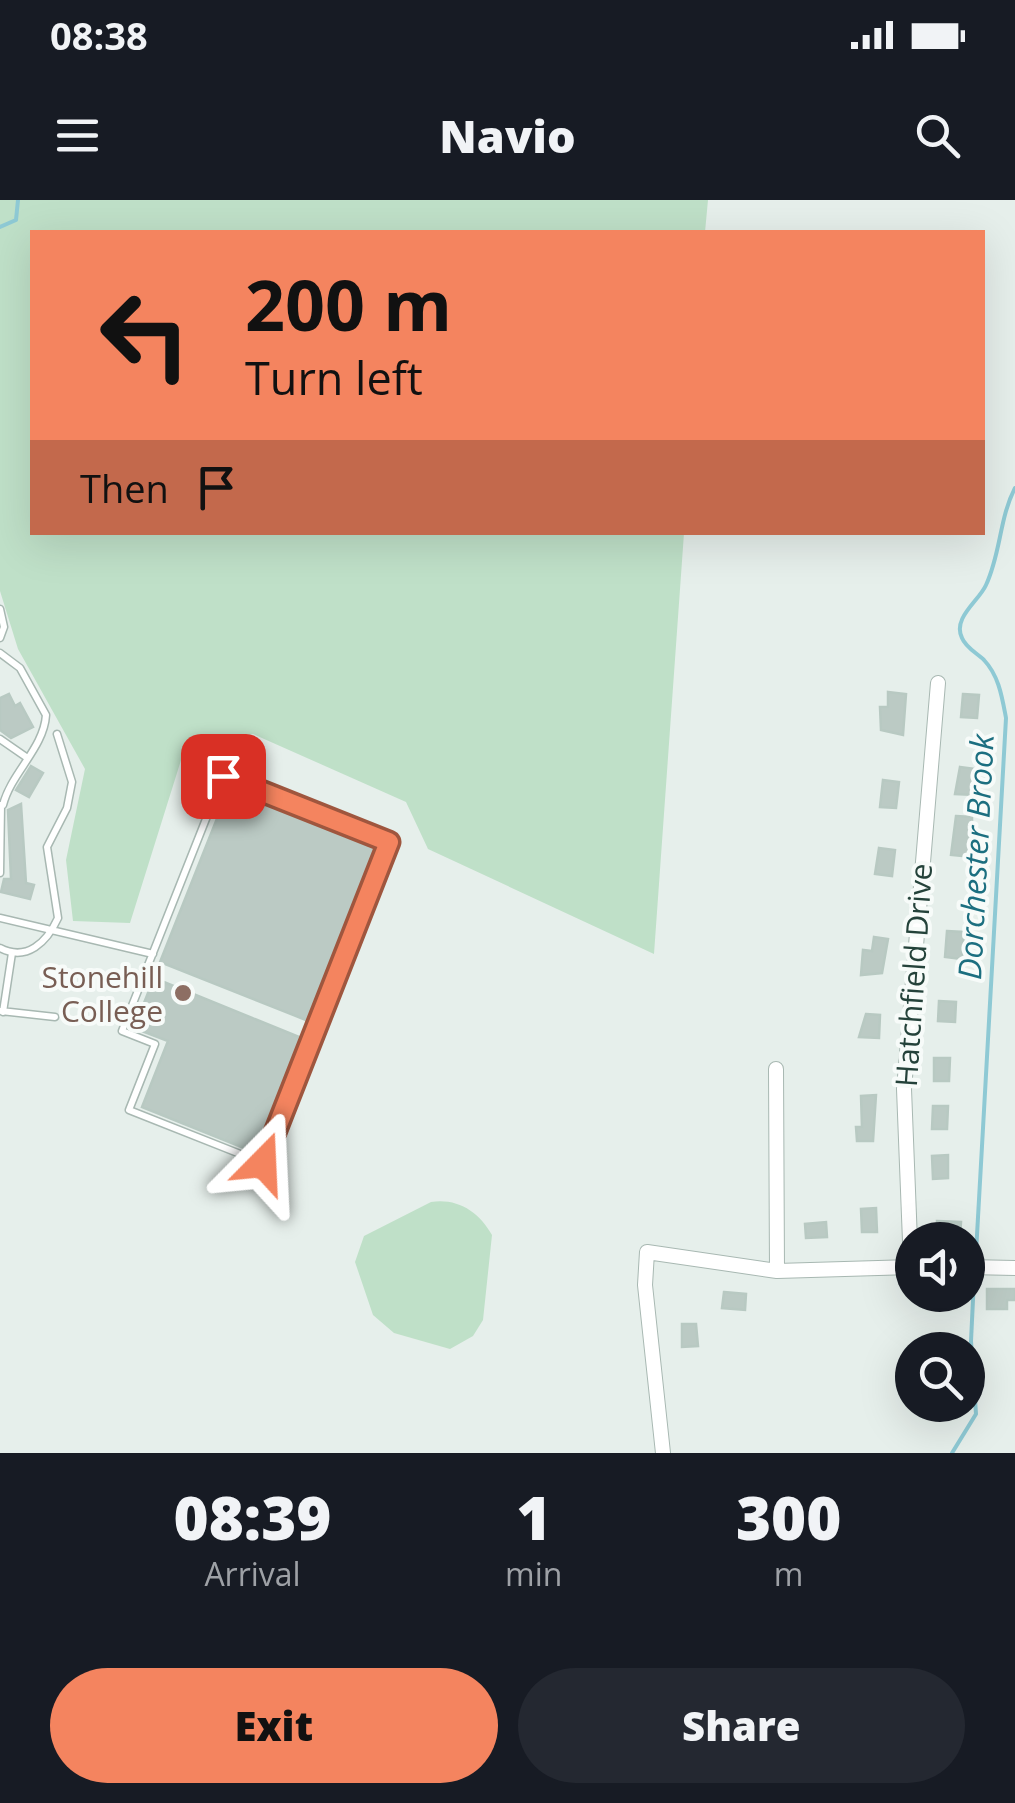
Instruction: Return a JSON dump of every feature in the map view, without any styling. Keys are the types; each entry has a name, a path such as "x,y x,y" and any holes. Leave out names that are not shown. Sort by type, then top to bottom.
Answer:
{"street":[{"name":"Hatchfield Drive","path":"910,1222 904,1089 938,683"},
{"path":"776,1069 777,1271"},
{"path":"663,1453 644,1285 647,1252 777,1271 895,1268"},
{"path":"985,1267 1015,1268"}],"lane":[{"path":"0,610 0,638"},
{"path":"0,654 20,668 46,716 42,735 8,786 1,805 0,873"},
{"path":"0,948 12,953 33,950 52,929 60,908 46,847 66,808 72,782 58,734"},
{"path":"0,739 26,757"},
{"path":"223,776 389,842 263,1163 128,1110 154,1044 122,1031 153,954 223,776"},
{"path":"0,918 153,954"},
{"path":"12,953 1,1011 56,1017"}],"green space":[{"path":"0,200 708,200 705,230 30,230 30,535 684,535 654,954 428,849 406,802 253,734 182,757 130,923 73,921 66,860 85,769 18,649 0,591"},
{"path":"431,1202 450,1202 467,1208 492,1235 483,1320 473,1336 450,1349 394,1333 373,1315 355,1262 364,1236"}],"building":[{"path":"888,692 906,694 903,735 881,730 880,707 888,707"},
{"path":"9,694 15,706 20,703 33,727 11,738 0,730 0,698"},
{"path":"963,694 979,695 977,718 961,717"},
{"path":"31,766 43,773 29,797 16,790"},
{"path":"960,767 976,769 975,795 955,794"},
{"path":"883,780 899,782 896,808 880,807"},
{"path":"230,786 380,846 311,1022 160,962"},
{"path":"21,804 26,883 34,885 30,899 1,892 4,879 11,879 8,810"},
{"path":"956,816 972,817 972,857 951,855"},
{"path":"879,848 895,850 892,876 875,874"},
{"path":"947,931 964,932 962,959 945,957"},
{"path":"874,937 888,939 882,973 861,975 863,950 872,951"},
{"path":"154,978 304,1039 259,1154 142,1107 168,1041 134,1028"},
{"path":"939,1001 956,1002 955,1022 938,1021"},
{"path":"866,1014 880,1015 879,1038 859,1037"},
{"path":"934,1058 950,1058 949,1081 934,1081"},
{"path":"876,1095 873,1141 857,1141 856,1127 862,1127 861,1096"},
{"path":"933,1106 948,1106 947,1129 932,1129"},
{"path":"948,1155 948,1178 933,1179 932,1156"},
{"path":"876,1208 877,1232 862,1232 861,1209"},
{"path":"826,1222 827,1237 806,1238 805,1224"},
{"path":"987,1289 1015,1289 1015,1300 1007,1300 1007,1309 987,1309"},
{"path":"724,1292 746,1294 745,1310 722,1308"},
{"path":"682,1324 696,1324 698,1346 682,1347"}],"waterway":[{"path":"0,227 16,220 18,200"},
{"name":"Dorchester Brook","path":"978,1222 1006,718 993,673 966,645 960,631 963,617 991,573 1015,488"},
{"name":"Dorchester Brook","path":"952,1453 976,1414 972,1312"}],"place":[{"name":"Stonehill College","path":"183,993"}],"route":[{"path":"223,776 389,842 263,1163"}]}
